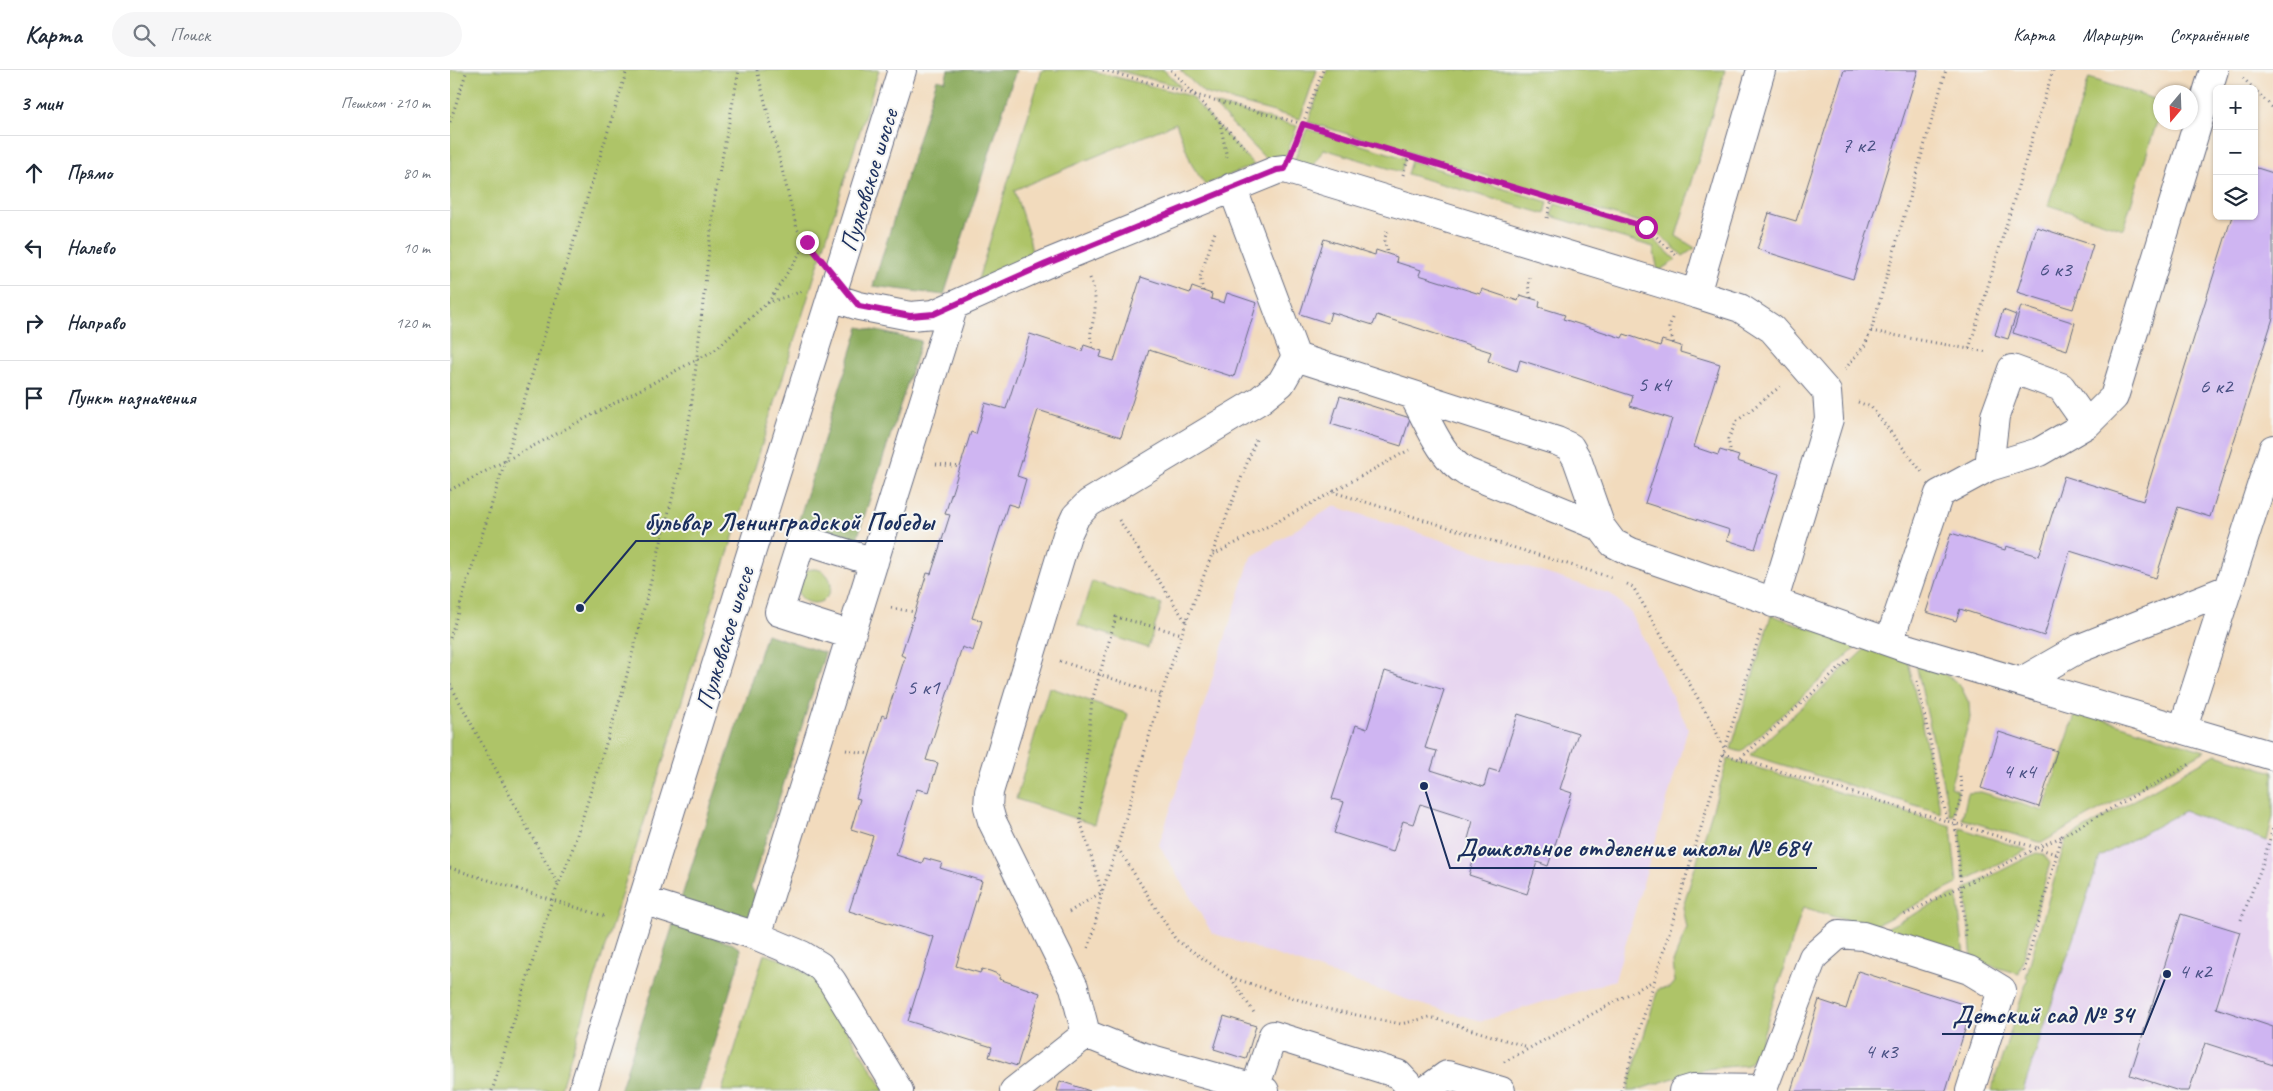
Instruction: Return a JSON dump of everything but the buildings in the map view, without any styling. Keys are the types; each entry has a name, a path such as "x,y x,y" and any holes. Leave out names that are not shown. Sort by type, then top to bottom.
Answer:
{"street":[{"name":"Пулковское шоссе","path":"583,1091 902,70"},
{"path":"1698,286 1761,70"},
{"path":"1890,642 1939,494 1988,467 2039,452 2087,424 2114,396 2214,70"},
{"path":"834,288 859,306 910,316 934,314 1077,251 1232,187 1276,171 1698,286 1740,308 1772,329 1827,392 1829,419 1768,613"},
{"path":"1232,187 1296,357"},
{"path":"757,936 954,305"},
{"path":"1296,357 1557,441 1570,448 1578,459 1601,527 1613,543 1768,613 1890,642 2273,756"},
{"path":"1086,1034 1074,987 992,821 988,807 989,792 1067,535 1076,516 1102,494 1260,400 1281,383 1296,357"},
{"path":"1988,467 1995,416 2012,369 2061,387 2087,424"},
{"path":"1413,395 1455,466 1601,527"},
{"path":"2183,728 2273,449"},
{"path":"851,635 779,612 802,539 874,562"},
{"path":"2022,681 2078,649 2228,589"},
{"path":"642,900 757,936 802,954 820,966 832,981 899,1091"},
{"path":"1683,1091 1693,1088 1762,1090 1813,957 1839,934 1864,936 1969,970 2002,990 1970,1091"},
{"path":"1086,1034 1141,1056 1260,1090 1273,1036 1398,1074 1414,1091"},
{"path":"1014,1091 1086,1034"},
{"path":"1425,1091 1447,1075 1501,1091"}],"path":[{"path":"450,122 467,70"},
{"path":"450,638 627,70"},
{"path":"492,1091 557,884 570,857 623,690 679,472 691,410 715,195 739,70"},
{"path":"757,70 797,229 807,242 834,288"},
{"path":"1103,70 1303,124 1646,227 1698,286"},
{"path":"1171,70 1220,122 1276,171 1303,124 1322,70"},
{"path":"1939,494 1871,407 1827,392 1865,345 1871,331 1946,70"},
{"path":"1871,331 1969,349 2053,70"},
{"path":"2242,76 2273,108"},
{"path":"1203,290 1200,277 1232,187 1220,122"},
{"path":"450,490 715,350 767,303 807,242"},
{"path":"1077,251 1095,296 1095,309 1089,337 1093,348"},
{"path":"767,303 810,288 834,288"},
{"path":"1731,454 1728,439 1737,422 1806,366"},
{"path":"1074,987 1093,934 1102,892 1117,848 1161,695 1186,622 1267,412 1260,400"},
{"path":"1212,555 1333,492 1435,435"},
{"path":"1333,492 1620,581 1634,587 1710,719 1724,752 2057,854"},
{"path":"1102,494 1186,622"},
{"path":"1621,1091 1653,981 1768,613"},
{"path":"1102,892 1080,820 1092,701 1116,618 1182,634"},
{"path":"1741,758 1860,650 1890,642 1947,820"},
{"path":"1032,651 1161,695"},
{"path":"450,684 557,884"},
{"path":"1864,936 2062,836 2229,742"},
{"path":"1960,776 1962,792 1955,822 1969,970"},
{"path":"2241,920 2273,831"},
{"path":"2002,990 2021,980 2062,836"},
{"path":"1117,848 1176,940 1230,977 1327,1009 1401,1024 1430,1017 1528,1047"},
{"path":"450,868 634,926"},
{"path":"1043,926 1102,892"},
{"path":"1230,977 1256,1017 1273,1036"},
{"path":"1471,1082 1528,1047 1653,981"}],"shaded area":[{"path":"1334,506 1611,594 1631,613 1688,728 1615,980 1482,1021 1420,1004 1212,933 1159,845 1251,557"},
{"path":"2184,811 2273,843 2273,1091 2023,1091 2100,857"}],"green space":[{"path":"450,70 879,70 560,1091 450,1091"},
{"path":"948,70 1016,70 944,295 873,286 937,79 945,81"},
{"path":"1042,70 1089,70 1190,96 1254,165 1205,185 1192,165 1176,123 1014,190 1029,236 1033,259 977,283"},
{"path":"1116,70 1164,70 1181,87"},
{"path":"1180,70 1317,70 1300,119 1204,93"},
{"path":"1327,70 1725,70 1676,236 1695,248 1683,256 1649,225 1308,122"},
{"path":"2089,78 2153,99 2154,130 2123,229 2048,205"},
{"path":"1213,104 1297,126 1284,161 1272,157 1266,159"},
{"path":"1307,129 1405,158 1401,172 1324,149 1311,168 1293,163"},
{"path":"1411,161 1548,202 1545,214 1407,174"},
{"path":"1555,204 1644,230 1676,260 1658,271 1653,247 1551,216"},
{"path":"859,327 921,341 856,542 798,523"},
{"path":"814,569 821,570 826,574 830,579 830,593 826,598 821,602 814,603 807,602 802,598 798,593 797,586 798,579 802,574 807,570"},
{"path":"1092,581 1162,604 1148,648 1078,625"},
{"path":"1771,615 1859,645 1741,752 1731,749"},
{"path":"766,634 825,653 751,887 756,896 749,916 740,918 681,899"},
{"path":"1867,647 1908,661 1941,813 1750,755"},
{"path":"1916,664 1940,672 1954,680 1961,687 1969,703 1970,718 1950,787 1958,790 1953,816 1950,815"},
{"path":"1049,687 1128,714 1095,825 1016,799"},
{"path":"2086,714 2205,751 2043,842 1962,819 1968,793 1981,792 2043,811 2074,718 2077,715"},
{"path":"2216,754 2273,772 2273,816 2267,841 2184,811 2100,857 2023,1091 1991,1091 2028,978 2026,977 2066,839"},
{"path":"1728,759 1951,826 1957,884 1870,928 1803,907 1758,1051 1748,1065 1713,1068 1686,1074 1634,1091 1627,1091 1658,989 1670,988 1675,982 1673,962 1687,928 1683,907"},
{"path":"1960,828 2027,850 1964,881"},
{"path":"2036,853 2043,854 2050,863 2019,974 1972,960 1965,889"},
{"path":"1957,893 1964,957 1880,931"},
{"path":"673,925 733,944 740,949 740,959 699,1091 620,1091"},
{"path":"764,954 786,961 816,980 885,1091 722,1091"}],"place":[{"name":"бульвар Ленинградской Победы","path":"580,608"},
{"name":"Дошкольное отделение школы № 684","path":"1424,786"},
{"name":"Детский сад № 34","path":"2167,974"}],"route":[{"path":"807,242 859,306 910,316 934,314 1046,264 1203,198 1277,170 1285,169 1303,124 1646,227"}]}
